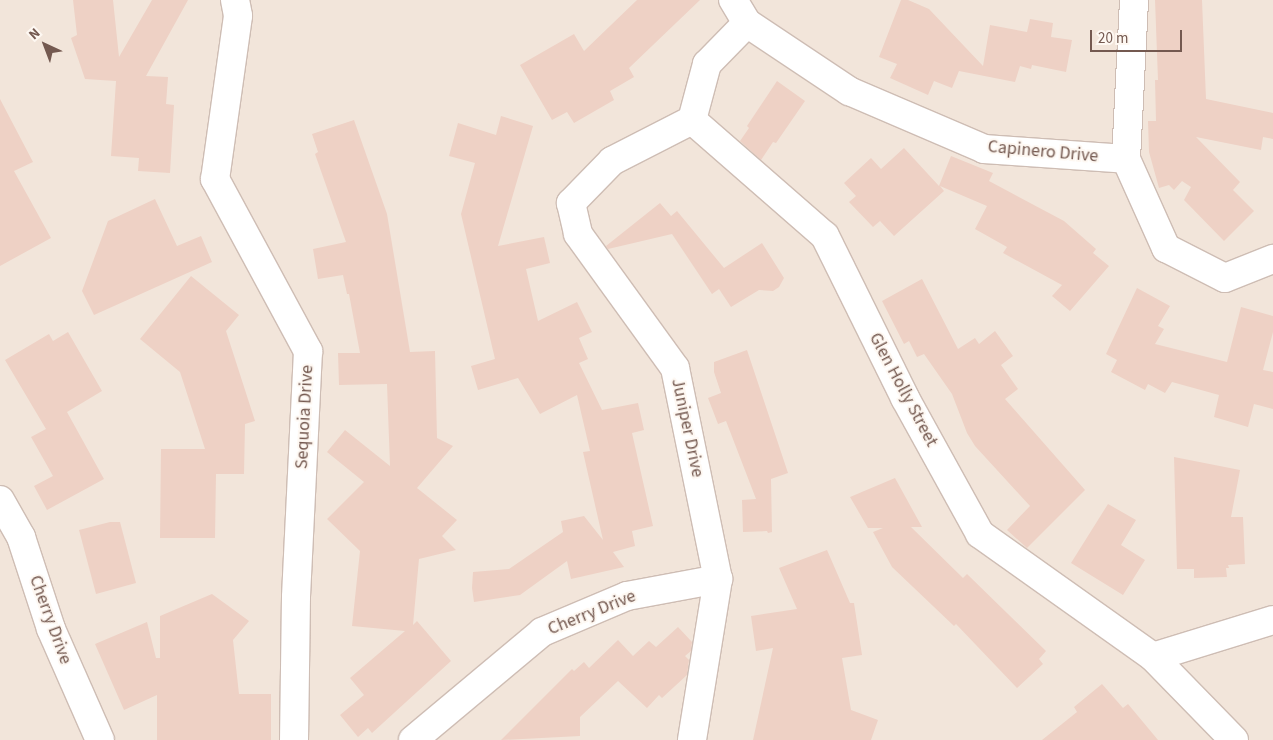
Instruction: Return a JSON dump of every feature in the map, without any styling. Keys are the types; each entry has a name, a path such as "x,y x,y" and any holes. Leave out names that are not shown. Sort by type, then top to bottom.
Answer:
{"street":[{"name":"Sequoia Drive","path":"235,0 238,16 215,179 308,351 296,597 294,740"},
{"path":"692,120 708,64 747,23 733,0"},
{"path":"1134,0 1126,159 1166,248 1225,278 1273,258"},
{"name":"Capinero Drive","path":"747,23 849,91 984,149 1126,159"},
{"name":"Juniper Drive","path":"692,120 612,161 571,203 578,234 675,368 718,579 692,740"},
{"name":"Glen Holly Street","path":"692,120 825,236 905,398 980,534 1153,657 1234,740"},
{"name":"Cherry Drive","path":"0,500 21,537 51,629 100,740"},
{"name":"Cherry Drive","path":"413,740 542,632 627,596 718,579"},
{"path":"1153,657 1273,620"}],"shaded area":[{"path":"0,0 1273,0 1273,740 0,740"}],"building":[{"path":"73,0 113,0 119,57 152,0 188,0 146,76 168,77 166,104 174,105 170,173 138,171 139,158 111,156 116,81 85,79 71,38 77,35"},
{"path":"637,0 700,0 629,68 634,77 610,91 614,100 574,123 567,112 552,120 520,65 574,34 584,51"},
{"path":"901,0 908,0 929,9 983,66 990,25 1027,32 1030,19 1053,23 1051,37 1072,40 1066,72 1032,65 1031,69 1020,66 1015,82 959,71 952,88 934,81 928,95 890,78 897,64 879,57"},
{"path":"1155,0 1202,0 1206,99 1273,113 1273,139 1263,137 1261,150 1196,137 1240,182 1233,190 1254,211 1224,241 1184,200 1191,187 1182,181 1174,190 1169,185 1159,188 1149,152 1148,121 1156,121 1155,80 1158,80"},
{"path":"777,81 805,101 776,143 773,142 761,160 740,141 749,128 747,126"},
{"path":"0,99 33,162 14,171 51,238 0,266"},
{"path":"501,116 533,126 498,246 544,237 550,263 526,269 538,321 577,302 592,332 579,338 588,359 579,363 602,410 638,403 644,430 632,433 653,526 632,531 635,546 613,552 624,567 571,579 567,561 520,595 474,602 472,588 473,572 509,569 563,532 561,521 584,516 603,540 583,452 590,451 577,395 540,414 518,378 478,390 471,366 495,359 461,214 475,163 449,156 458,123 496,135"},
{"path":"354,120 387,214 410,352 435,351 437,438 453,446 417,488 457,520 442,536 456,550 419,559 413,625 417,621 451,661 372,733 368,728 358,737 340,715 364,695 350,678 405,631 352,626 360,551 327,519 364,482 327,452 345,430 390,466 387,384 339,385 338,353 360,353 349,294 347,294 343,275 318,279 313,249 346,242 315,154 318,152 312,134"},
{"path":"904,148 939,186 951,156 993,173 989,181 1064,221 1096,249 1093,253 1109,266 1070,311 1052,296 1062,285 1003,253 1007,247 975,229 987,206 940,186 944,191 894,236 880,221 873,227 849,202 856,196 844,183 871,158 881,169"},
{"path":"155,199 177,246 201,236 212,262 94,315 82,291 108,221"},
{"path":"660,203 671,216 677,211 724,268 762,243 784,278 779,287 773,291 759,290 731,307 719,289 712,294 672,234 608,249 606,246"},
{"path":"191,276 239,315 226,331 255,421 245,424 244,474 216,474 215,538 160,538 161,449 205,449 180,372 140,339"},
{"path":"922,279 958,349 975,338 979,344 995,331 1013,356 1001,365 1018,389 1005,399 1085,490 1027,548 1007,530 1030,506 975,446 967,433 952,394 924,354 917,357 909,341 904,344 882,301"},
{"path":"1137,288 1170,306 1158,326 1164,329 1155,344 1227,362 1241,307 1273,316 1273,332 1263,370 1273,372 1273,409 1254,404 1248,427 1214,417 1219,395 1172,382 1165,393 1148,384 1145,390 1111,372 1117,360 1106,354"},
{"path":"68,332 102,391 67,412 104,479 47,510 34,486 53,476 31,437 46,429 5,360 49,334 53,341"},
{"path":"747,350 788,473 771,479 772,532 768,533 767,531 743,532 742,500 756,499 726,421 718,424 708,398 721,393 714,372 714,362"},
{"path":"1174,457 1240,470 1231,517 1243,517 1245,564 1228,565 1229,568 1226,568 1227,577 1194,578 1194,569 1177,569"},
{"path":"895,478 922,527 911,527 963,578 967,574 1046,651 1039,659 1043,664 1017,688 956,624 954,626 892,567 873,532 883,528 868,528 850,497"},
{"path":"1108,504 1136,520 1121,545 1145,560 1123,595 1071,563"},
{"path":"110,522 120,522 136,583 96,594 79,530"},
{"path":"827,550 850,603 854,603 862,655 842,658 851,710 878,720 871,740 753,740 773,648 756,651 751,616 797,609 779,568"},
{"path":"212,594 249,621 233,640 239,694 271,694 271,740 157,740 157,695 124,710 95,644 147,622 156,658 160,658 160,616"},
{"path":"678,627 692,642 691,651 685,656 689,660 687,675 662,698 659,695 647,708 618,681 580,717 580,736 501,740 572,669 574,671 584,662 589,668 618,640 633,656 649,641 656,647"},
{"path":"1102,684 1123,708 1128,704 1158,740 1042,740 1077,712 1074,707"}]}
